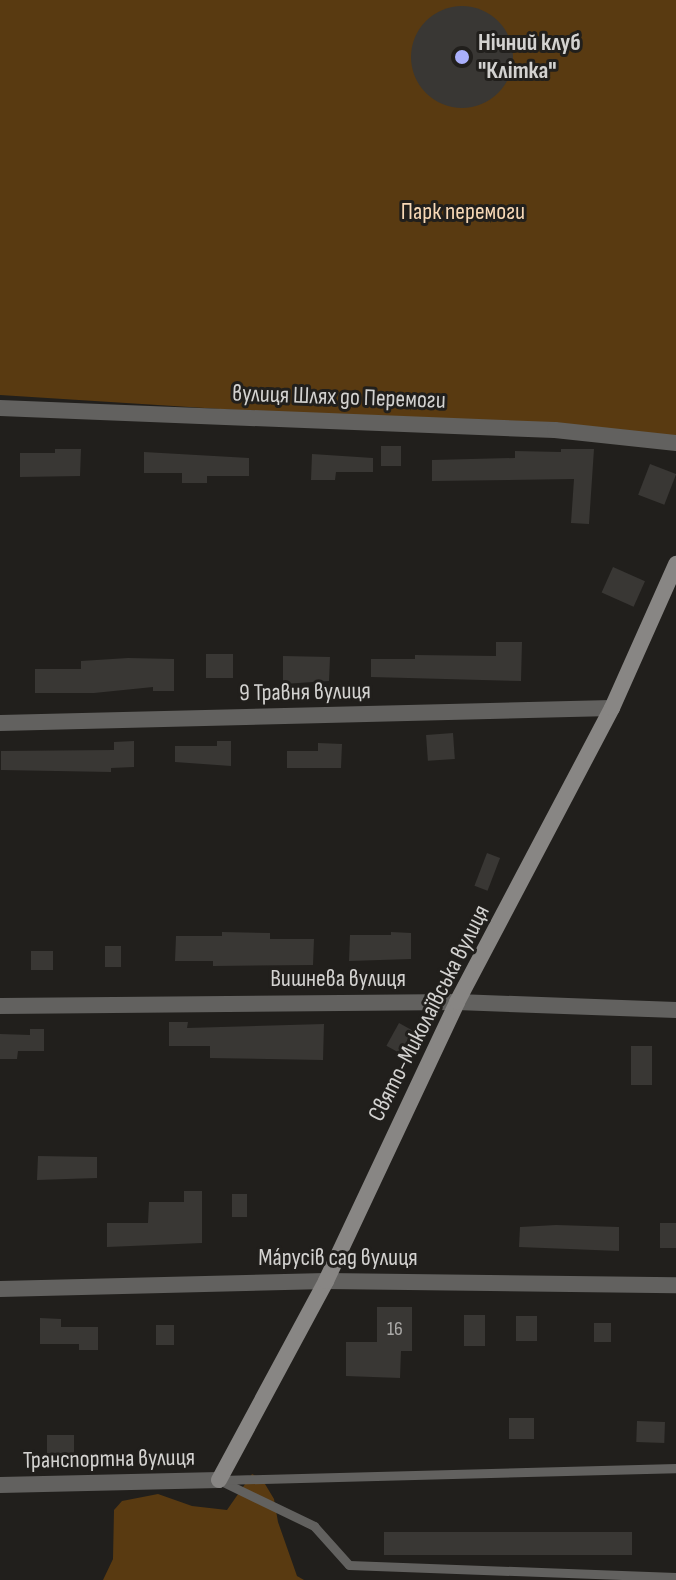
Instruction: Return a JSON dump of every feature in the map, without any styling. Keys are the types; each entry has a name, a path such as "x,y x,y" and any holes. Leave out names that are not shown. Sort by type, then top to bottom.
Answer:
{"street":[{"name":"вулиця Шлях до Перемоги","path":"0,408 555,430 676,443"},
{"name":"Свято-Миколаївська вулиця","path":"219,1480 326,1281 457,1002 612,708 676,564"},
{"name":"9 Травня вулиця","path":"0,723 612,708"},
{"name":"Вишнева вулиця","path":"0,1006 457,1002 676,1010"},
{"name":"Мáрусів сад вулиця","path":"0,1289 326,1281 676,1285"},
{"name":"Транспортна вулиця","path":"0,1485 219,1480"}],"lane":[{"path":"219,1480 676,1468"},
{"path":"219,1480 314,1526 349,1565 676,1577"}],"green space":[{"name":"Парк перемоги","path":"0,0 676,0 676,443 555,430 0,395"},
{"path":"252,1474 262,1479 274,1499 278,1522 297,1576 304,1580 103,1580 113,1559 114,1510 122,1501 158,1494 192,1506 227,1510"}],"building":[{"name":"Нічний клуб \"Клітка\"","path":"462,6 482,9 505,28 510,37 513,57 510,77 491,100 482,105 462,108 442,105 419,86 414,77 411,57 414,37 433,14 442,9"},
{"path":"381,446 401,446 401,466 381,466"},
{"path":"55,449 81,449 80,476 20,477 20,453 55,453"},
{"path":"561,449 594,449 589,524 571,523 574,479 432,481 432,460 515,458 515,451 561,452"},
{"path":"144,452 249,458 249,476 207,476 207,483 182,483 182,473 144,473"},
{"path":"312,454 373,458 373,472 336,472 335,480 311,480"},
{"path":"650,464 676,474 664,505 638,495"},
{"path":"613,567 645,581 634,607 602,593"},
{"path":"496,642 522,642 521,681 371,677 371,659 415,659 415,655 496,656"},
{"path":"206,654 233,654 233,678 206,678"},
{"path":"283,656 330,657 329,681 283,684"},
{"path":"174,659 174,691 153,691 153,687 94,693 35,693 35,669 81,669 81,661"},
{"path":"453,733 455,759 428,761 426,735"},
{"path":"134,741 134,767 111,768 111,772 1,770 1,751 114,750 114,742"},
{"path":"217,741 231,741 231,766 175,762 175,746 217,746"},
{"path":"318,743 342,744 341,768 287,768 287,751 318,751"},
{"path":"487,853 500,858 488,891 474,886"},
{"path":"222,932 270,933 270,939 314,939 313,965 213,966 213,961 175,961 176,936 222,936"},
{"path":"391,932 411,933 411,959 349,961 350,935 391,935"},
{"path":"105,946 121,946 121,967 105,967"},
{"path":"31,951 53,951 53,970 31,970"},
{"path":"169,1022 188,1022 187,1028 324,1024 323,1060 210,1058 210,1046 169,1046"},
{"path":"399,1023 415,1032 402,1054 386,1046"},
{"path":"30,1029 44,1029 44,1051 18,1051 17,1059 0,1059 0,1034 30,1035"},
{"path":"631,1046 652,1046 652,1085 631,1085"},
{"path":"38,1156 97,1157 97,1178 37,1180"},
{"path":"184,1191 202,1191 202,1243 107,1247 107,1223 148,1223 149,1202 184,1202"},
{"path":"232,1194 247,1194 247,1217 232,1217"},
{"path":"660,1223 676,1223 676,1248 660,1248"},
{"path":"520,1227 619,1227 619,1251 519,1247"},
{"path":"377,1307 412,1307 412,1351 401,1351 400,1378 346,1376 346,1342 377,1342"},
{"path":"464,1315 485,1315 485,1346 464,1346"},
{"path":"516,1316 537,1316 537,1341 516,1341"},
{"path":"40,1318 61,1319 61,1327 98,1327 98,1350 79,1350 79,1344 40,1344"},
{"path":"594,1323 611,1323 611,1342 594,1342"},
{"path":"156,1325 174,1325 174,1345 156,1345"},
{"path":"509,1418 534,1418 534,1439 509,1439"},
{"path":"637,1421 665,1422 664,1443 636,1442"},
{"path":"47,1435 74,1435 74,1457 47,1457"},
{"path":"384,1532 632,1532 632,1555 384,1555"}],"place":[{"name":"Нічний клуб \"Клітка\"","path":"462,57"}]}
